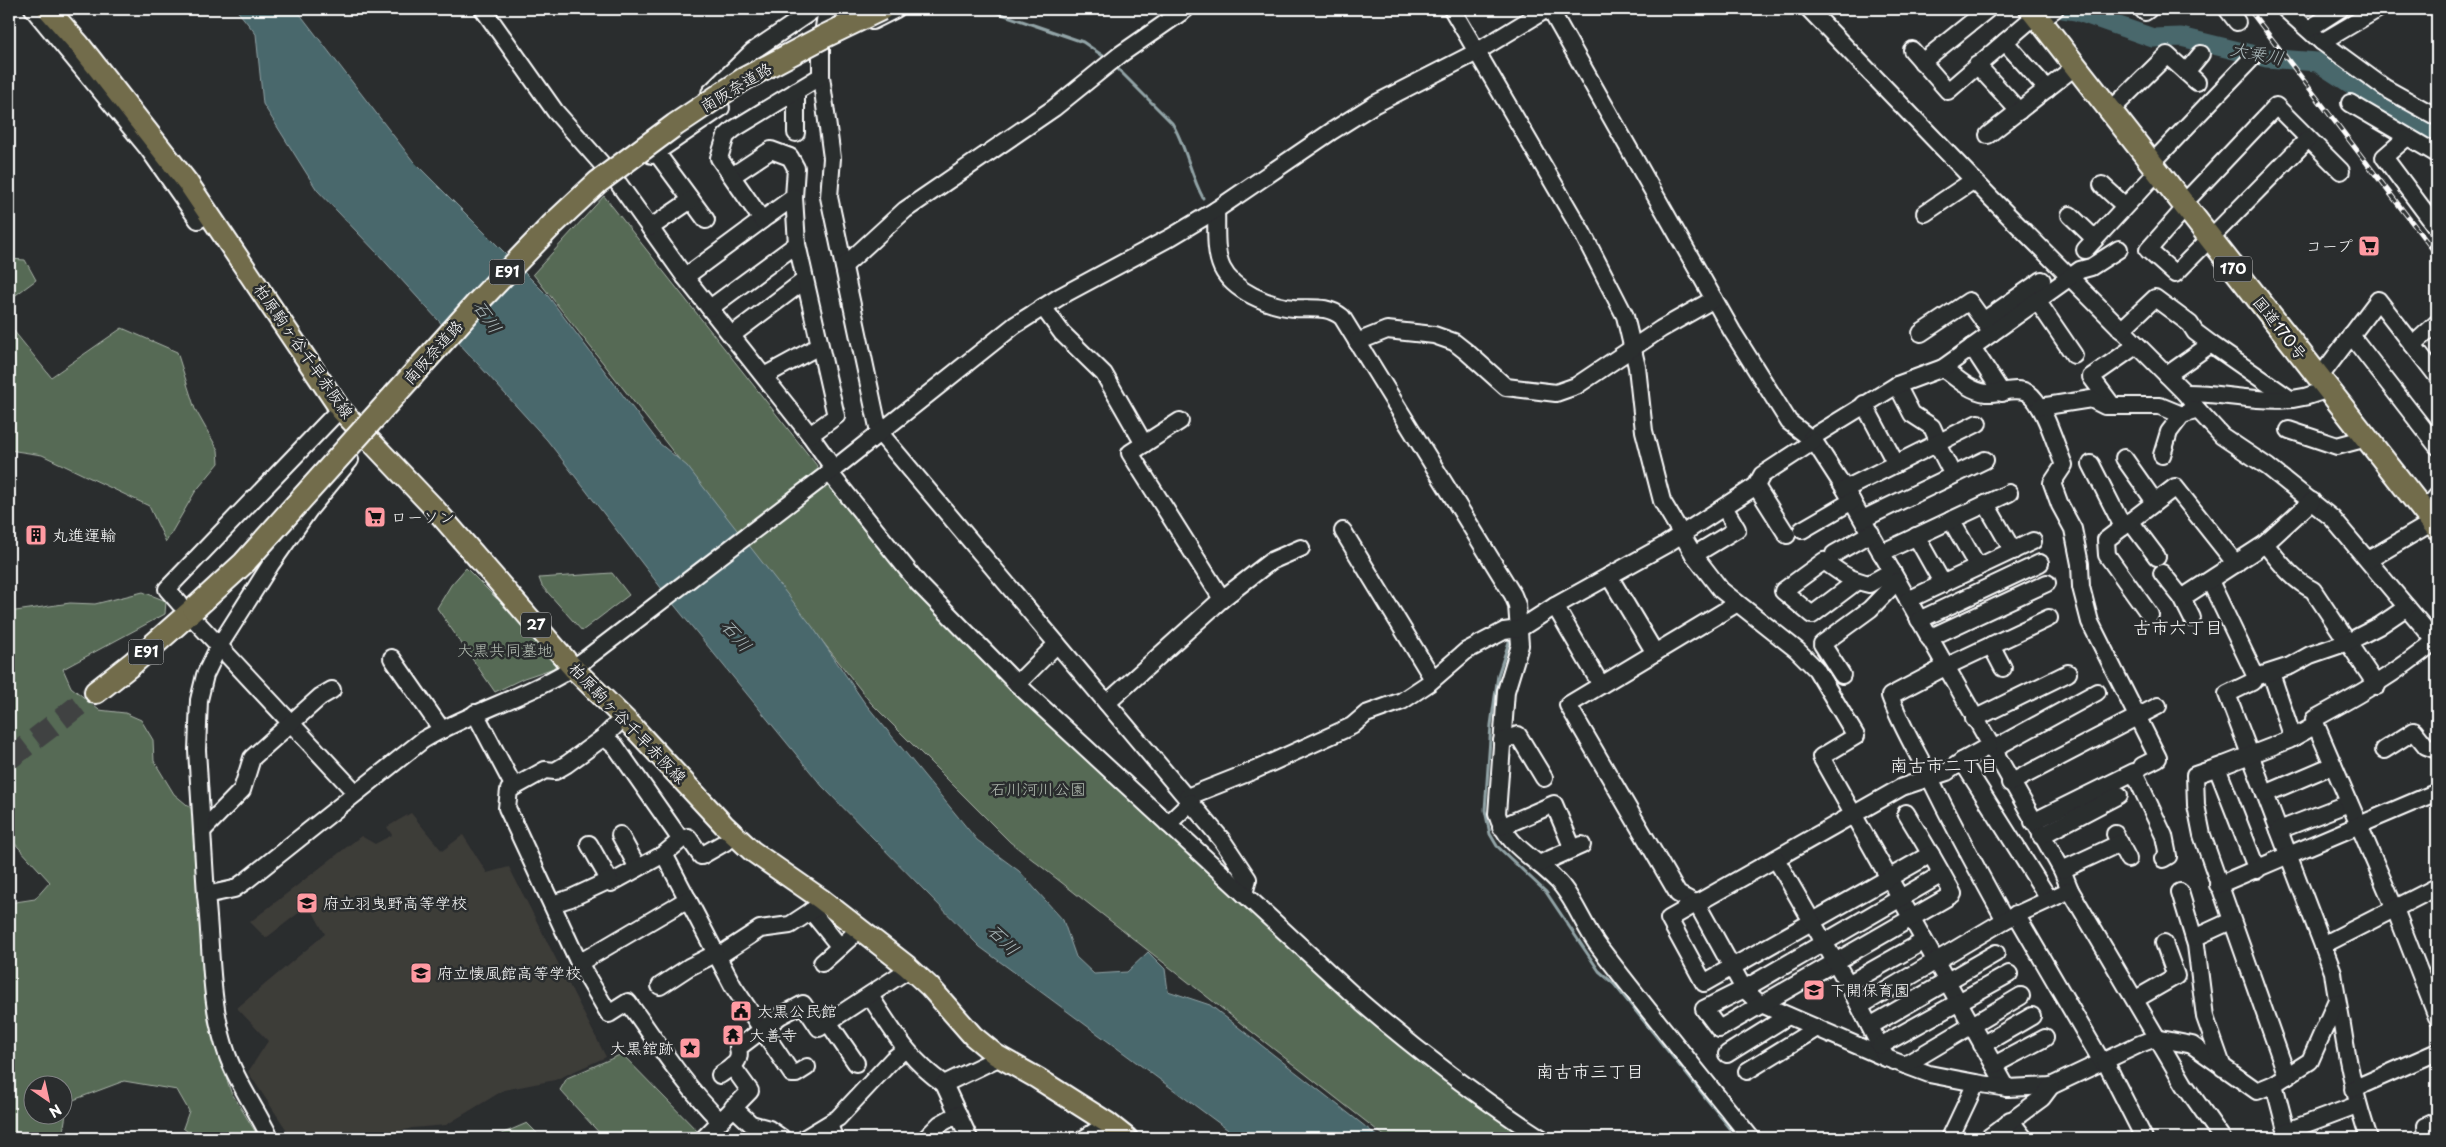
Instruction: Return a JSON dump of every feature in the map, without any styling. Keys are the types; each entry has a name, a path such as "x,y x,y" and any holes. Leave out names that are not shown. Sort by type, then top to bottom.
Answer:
{"highway":[{"name":"南阪奈道路","path":"94,688 134,663 189,609 532,235 594,177 670,120 742,74 822,30 865,9"},
{"name":"南阪奈道路","path":"189,609 244,563 479,301 552,225 598,182 675,125 744,80 825,36 881,9"},
{"name":"国道170号","path":"2041,13 2076,66 2154,168 2366,438 2433,514"}],"main road":[{"name":"柏原駒ヶ谷千早赤阪線","path":"48,9 80,44 209,213 340,409 373,433 435,509 578,664 624,717 736,836 818,907 860,929 909,969 930,987 973,1036 996,1055 1037,1078 1108,1123 1127,1138"}],"street":[{"path":"33,9 149,150 198,220 209,213"},
{"path":"484,9 555,111 616,180 685,277 810,436 828,473 919,584 1017,684 1244,894 1415,1048 1479,1098 1541,1138"},
{"path":"270,1138 227,1056 216,1014 197,750 199,700 205,676 219,646 309,510 422,376 527,264 616,180 626,168 660,142 753,51 815,9"},
{"path":"827,9 821,46 821,76 832,158 829,196 880,432 1222,840 1248,879 1244,894"},
{"path":"616,180 771,73 896,9"},
{"path":"844,266 905,210 1054,108 1121,54 1186,9"},
{"path":"1452,9 1609,282 1625,316 1634,347 1644,431 1652,470 1662,501 1694,555 1720,590 1797,650 1816,669 1842,712 1856,736 1821,757 2007,1088"},
{"path":"206,895 234,889 390,765 442,730 475,713 545,683 578,664 828,473 1015,325 1043,307 1171,237 1216,210 1332,130 1376,104 1477,52 1549,9 1714,299 1789,422 1800,432 1812,439 1849,495 1990,748 2062,870 2070,890 2196,1103 2222,1138"},
{"path":"1809,9 2121,330 2185,392 2198,410 2222,436 2268,467 2332,518 2436,642 2377,686 2314,719"},
{"path":"1988,9 1917,56 1948,91 2004,42 2041,13"},
{"path":"2142,9 2145,12 2149,9"},
{"path":"2285,9 2322,42 2385,88 2437,117"},
{"path":"2309,29 2340,9"},
{"path":"2322,42 2378,9"},
{"path":"2004,42 2046,89"},
{"path":"2110,110 2167,55 2191,77 2201,54"},
{"path":"2070,215 2090,244 2125,206 2154,168 2252,58"},
{"path":"1978,65 2019,111"},
{"path":"1988,135 2076,66"},
{"path":"762,220 719,158 726,136 734,129 821,76"},
{"path":"796,91 796,133"},
{"path":"2350,103 2406,138 2437,154"},
{"path":"2308,139 2211,240 2200,247 2176,274 2148,250 2184,206 2276,106 2341,171"},
{"path":"2406,138 2384,157 2436,224"},
{"path":"732,176 771,150 790,157 796,168 794,196 797,244 836,416 810,436"},
{"path":"656,152 706,220"},
{"path":"1925,213 1974,180"},
{"path":"2102,185 2125,206"},
{"path":"685,277 794,196"},
{"path":"650,228 691,200"},
{"path":"1216,210 1221,267 1230,279 1245,291 1269,302 1292,308 1324,308 1334,311 1342,317 1513,595 1517,605 1520,645 1506,691 1498,814 1501,827 1508,838 1562,886 1599,946 1679,1051 1751,1138"},
{"path":"710,308 797,244"},
{"path":"1987,327 2038,302 2080,270 2091,267 2119,249"},
{"path":"732,335 805,280"},
{"path":"1168,824 1189,800 1352,726 1366,714 1402,701 1433,679 1466,651 1504,631 1519,629 1555,606 1681,534 1756,486 1762,475 1864,404 1897,385 1943,368 1972,347 1987,327 2042,280"},
{"path":"2121,330 2155,298 2190,324 2195,332 2211,344 2290,399"},
{"path":"1357,342 1387,330 1434,335 1454,342 1506,387 1556,393 1576,386 1634,347 1714,299"},
{"path":"2185,392 2237,397 2290,399 2313,396 2323,383 2351,335 2378,300 2437,376"},
{"path":"1921,333 1969,301 1987,327"},
{"path":"2038,302 2074,355"},
{"path":"1043,307 1062,333 1104,374 1144,444"},
{"path":"2413,344 2437,323"},
{"path":"2351,335 2437,446"},
{"path":"2167,375 2211,344"},
{"path":"764,376 819,346"},
{"path":"2112,405 2091,377 2137,346"},
{"path":"1972,347 2002,393"},
{"path":"1943,368 1978,391 2002,393 2024,391 2030,394 2040,407 2064,465 2052,483 2060,505 2074,528 2080,564 2081,587 2090,622 2158,758 2142,766"},
{"path":"1897,385 1912,414 1932,427 1953,475"},
{"path":"2040,407 2091,399 2105,406 2160,406 2182,414 2198,410"},
{"path":"1864,404 1896,464"},
{"path":"340,409 166,589 189,609 219,646 356,793"},
{"path":"2162,455 2169,432 2182,414"},
{"path":"1180,421 1130,453 1222,599"},
{"path":"1756,486 1795,532 1896,464 1978,423"},
{"path":"2289,430 2337,446 2366,438"},
{"path":"2124,458 2155,502"},
{"path":"1834,554 1867,526 1953,475 1985,460"},
{"path":"2091,464 2126,524 2159,565 2182,598 2192,618"},
{"path":"2150,615 2107,555 2106,540 2175,487 2236,564"},
{"path":"1881,552 2009,493"},
{"path":"2182,598 2265,544 2312,501"},
{"path":"1986,504 2013,551"},
{"path":"1694,555 1737,529 1724,507"},
{"path":"2368,560 2426,526 2433,514"},
{"path":"1951,520 1978,568"},
{"path":"1344,531 1433,679"},
{"path":"1916,536 1943,584"},
{"path":"1908,600 2033,541"},
{"path":"2265,544 2290,574 2302,585 2313,590 2377,686"},
{"path":"1107,703 1222,599 1271,560 1300,548"},
{"path":"1919,620 2040,563"},
{"path":"1609,576 1655,653"},
{"path":"1857,581 1870,584 1894,576"},
{"path":"1842,675 1822,644 1870,609 1894,576"},
{"path":"2210,581 2263,675 2293,738"},
{"path":"1929,638 2047,583"},
{"path":"1985,589 1994,608"},
{"path":"1736,604 1568,705 1678,894 1697,904 1744,990 1762,1005 1817,1028 1883,1052 1905,1065 1929,1074 1976,1083 2007,1088 2050,1086 2140,1044 2159,1039 2192,1045 2257,1090 2281,1080 2310,1061 2336,1002"},
{"path":"1555,606 1601,685"},
{"path":"2369,1138 2353,1089 2336,1002 2333,972 2227,694 2263,675 2290,666 2310,655 2348,642 2380,626 2407,607"},
{"path":"2049,618 1945,667 1890,696 1900,725 1930,778 1942,806 2010,917 2103,1062 2144,1138"},
{"path":"1017,684 1057,644"},
{"path":"1992,645 2003,668"},
{"path":"392,658 442,730"},
{"path":"1974,719 2068,673"},
{"path":"202,831 242,790 252,758 320,697 332,690"},
{"path":"1931,854 1704,983 1669,919 1902,787 1947,772 1962,760 1990,748 2097,692"},
{"path":"2010,783 2158,706"},
{"path":"475,713 514,787"},
{"path":"624,717 604,737 555,771 545,770 509,790 507,808 579,963 609,1014 628,1002 684,1080 720,1120"},
{"path":"2357,1105 2287,1135 2281,1080 2202,835 2196,806 2195,775 2293,738 2316,725 2395,909 2437,1017"},
{"path":"2384,750 2414,731 2426,746 2437,750"},
{"path":"1502,741 1518,735 1544,778"},
{"path":"604,737 616,748 680,840"},
{"path":"1962,760 2048,900"},
{"path":"2224,765 2218,770 2257,870"},
{"path":"2264,794 2333,765"},
{"path":"2037,829 2134,772 2164,836 2168,856 2163,858"},
{"path":"2218,885 2289,857 2437,792"},
{"path":"2037,829 2119,795"},
{"path":"2279,830 2349,803"},
{"path":"1501,827 1554,804 1578,847 1538,864"},
{"path":"1906,813 1931,854 1942,874 1953,894 1719,1030 1704,1009 1744,990 1822,942 1942,874"},
{"path":"620,835 638,868"},
{"path":"552,904 571,898 610,880 611,882 664,854 680,840 688,837 701,856 736,836"},
{"path":"2062,870 2118,838 2128,859"},
{"path":"589,844 610,880"},
{"path":"664,854 733,986 762,1030 792,1074 796,1074 807,1067"},
{"path":"1776,859 1834,964 1848,984 1883,1052"},
{"path":"2323,945 2437,887"},
{"path":"1860,1006 2010,917 2070,890"},
{"path":"2180,892 2194,938 2202,976 2205,1017 2223,1068"},
{"path":"579,963 688,899"},
{"path":"660,986 688,967 716,955 760,929 790,925 818,907 840,947"},
{"path":"2194,938 2231,922"},
{"path":"822,963 860,929"},
{"path":"1848,984 1924,941"},
{"path":"2136,999 2176,976 2164,943"},
{"path":"1870,1026 1996,952"},
{"path":"704,1138 750,1091 726,1070 738,1061 740,1056 738,1048 780,1016 803,1004 819,1028 909,969"},
{"path":"1883,1052 1958,1002 2009,974"},
{"path":"870,996 906,1049 923,1070 944,1084 970,1138"},
{"path":"1905,1065 2021,996"},
{"path":"1727,1054 1788,1016"},
{"path":"1982,1045 2032,1016"},
{"path":"828,1022 856,1063"},
{"path":"1747,1071 1817,1028"},
{"path":"1994,1065 2045,1038"},
{"path":"1751,1039 1765,1060"},
{"path":"805,1138 831,1131 838,1118 893,1059 906,1049"},
{"path":"2353,1089 2437,1052"},
{"path":"944,1084 994,1060 996,1055"},
{"path":"1950,1138 1976,1083"},
{"path":"1988,1138 2042,1098 2050,1086"},
{"path":"733,1107 751,1124 769,1129 782,1138"},
{"path":"926,1138 940,1124 958,1114"},
{"path":"2010,1120 2024,1138"},
{"path":"2427,1138 2426,1126 2437,1121"},
{"path":"1085,1138 1108,1123"}],"shaded area":[{"name":"府立懐風館高等学校","path":"411,813 442,851 463,835 487,873 509,867 606,1057 555,1080 504,1090 446,1125 412,1128 375,1138 292,1138 248,1072 268,1041 237,1008 325,934 309,905 266,938 250,922 361,836 375,844 392,835 387,827"}],"green space":[{"name":"石川河川公園","path":"604,196 908,581 1402,1045 1525,1138 1387,1138 1010,842 871,703 533,274"},
{"path":"9,259 25,260 36,280 9,300"},
{"path":"9,325 51,377 122,328 177,352 195,409 218,450 219,463 195,492 166,542 149,506 42,455 9,450"},
{"name":"大黒共同墓地","path":"466,568 497,599 503,596 557,662 554,668 524,678 495,692 437,608 451,585"},
{"path":"612,573 629,595 582,631 542,586 539,578"},
{"path":"143,592 166,601 165,614 63,669 71,687 99,710 125,713 141,720 153,740 154,761 174,794 192,809 208,1021 231,1092 258,1136 256,1138 196,1138 183,1128 189,1111 177,1090 124,1081 72,1100 72,1074 22,1074 22,1124 64,1124 62,1138 9,1138 9,903 35,899 50,882 9,837 9,612 70,603 95,604"},
{"path":"2437,964 2437,1003 2426,972 2431,965"},
{"path":"622,1054 704,1138 604,1138 560,1090 567,1078"},
{"path":"527,1123 542,1138 492,1138"}],"water":[{"name":"石川","path":"236,9 296,9 413,161 548,296 659,443 687,466 812,626 864,702 977,840 1019,871 1063,920 1076,957 1094,974 1127,972 1148,952 1165,969 1168,991 1210,1005 1380,1138 1239,1138 980,947 822,786 675,606 547,440 378,254 317,190 263,104 256,34"}],"waterway":[{"path":"987,9 1083,42 1106,58"},
{"name":"大乗川","path":"2063,9 2076,11 2153,38 2181,37 2267,58 2317,62 2377,101 2437,135"},
{"path":"1115,66 1172,123 1203,198"},
{"path":"1510,639 1498,675 1491,725 1485,810 1490,834 1497,846 1546,892 1599,971 1614,984 1738,1138"}],"tunnel":[{"path":"9,759 96,692"}],"railway":[{"path":"2249,9 2437,255"}],"place":[{"name":"コープ","path":"2369,246"},
{"name":"ローソン","path":"375,517"},
{"name":"丸進運輸","path":"36,535"},
{"name":"府立羽曳野高等学校","path":"307,903"},
{"name":"府立懐風館高等学校","path":"421,973"},
{"name":"下開保育園","path":"1814,990"},
{"name":"大黒公民館","path":"741,1011"},
{"name":"大善寺","path":"733,1035"},
{"name":"大黒舘跡","path":"690,1048"}],"district":[{"name":"古市六丁目","path":"2178,628"},
{"name":"南古市二丁目","path":"1944,766"},
{"name":"南古市三丁目","path":"1590,1072"}]}
